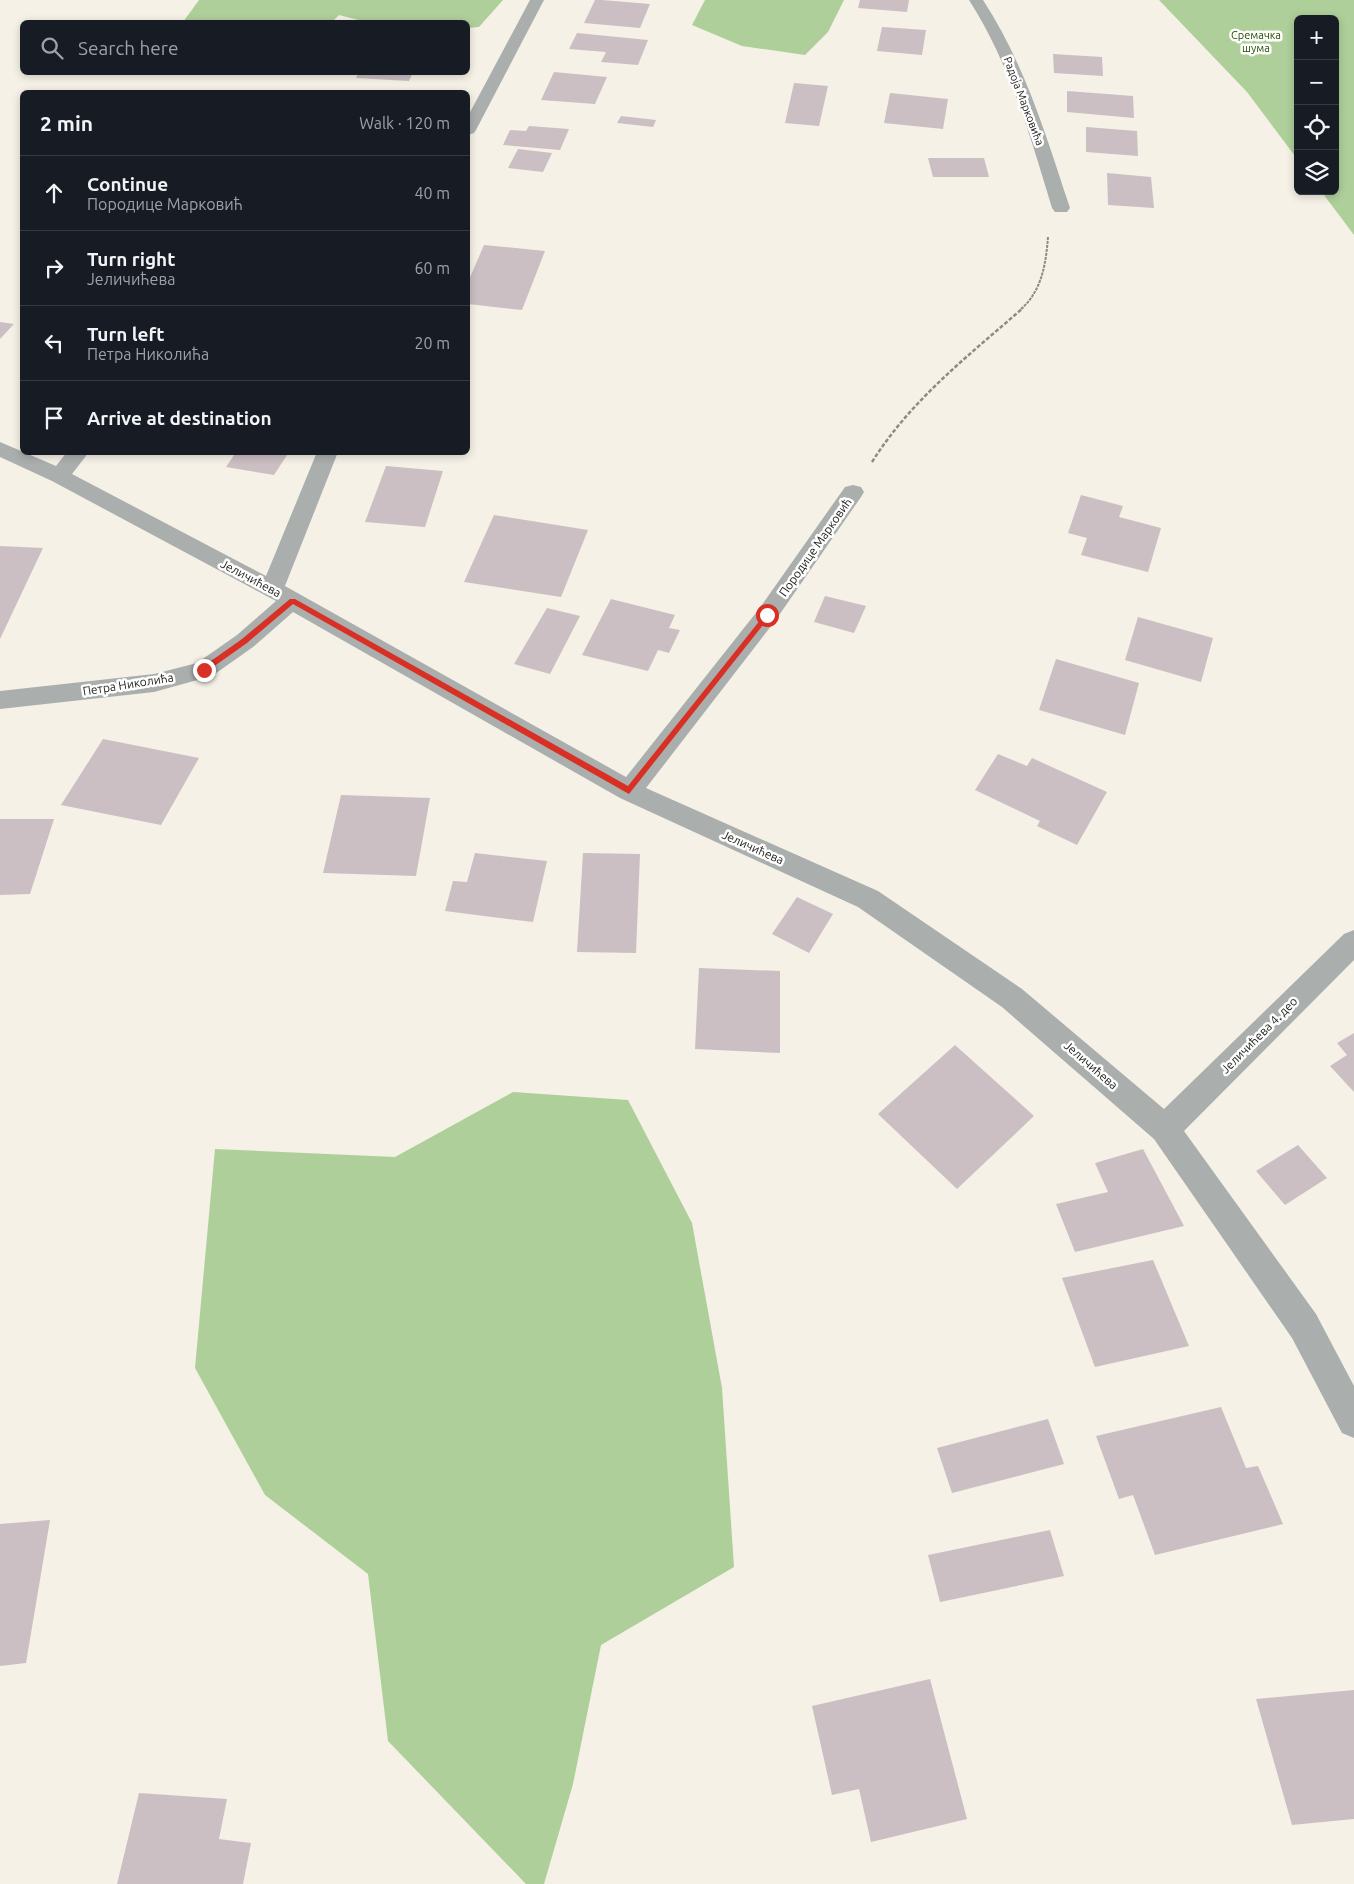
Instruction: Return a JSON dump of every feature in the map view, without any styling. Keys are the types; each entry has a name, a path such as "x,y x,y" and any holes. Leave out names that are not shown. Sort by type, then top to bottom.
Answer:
{"street":[{"path":"470,126 537,0"},
{"name":"Радоја Марковића","path":"976,0 990,19 1032,117 1061,208"},
{"name":"Јеличићева","path":"0,449 59,476 282,595 629,791 868,899 1012,998 1165,1128 1304,1326 1354,1421"},
{"path":"59,476 76,455"},
{"path":"282,595 327,455"},
{"name":"Породице Марковић","path":"629,791 767,615 853,492"},
{"name":"Петра Николића","path":"0,700 154,683 204,670 245,641 282,595"},
{"name":"Јеличићева 4. део","path":"1165,1128 1354,942"}],"path":[{"path":"853,492 888,437 921,398 1029,302 1046,267 1049,228 1061,208"}],"green space":[{"path":"199,0 503,0 479,27 470,28 470,20 358,20 339,15 334,20 184,20"},
{"path":"705,0 844,0 828,32 805,55 742,46 692,25"},
{"name":"Сремачка шума","path":"1159,0 1354,0 1354,235 1324,195 1339,195 1339,15 1294,15 1294,155 1247,92"},
{"path":"513,1092 628,1100 692,1223 722,1388 734,1567 601,1645 573,1784 544,1884 526,1884 388,1741 368,1574 265,1495 195,1368 215,1149 395,1157"}],"building":[{"path":"595,0 650,4 640,28 584,23"},
{"path":"860,0 909,0 907,12 858,8"},
{"path":"882,27 926,30 922,55 877,51"},
{"path":"577,33 648,40 638,65 601,62 606,52 569,49"},
{"path":"1053,54 1102,57 1103,76 1054,73"},
{"path":"554,72 607,77 595,104 541,100"},
{"path":"358,75 412,75 409,81 356,78"},
{"path":"794,83 828,86 819,126 785,123"},
{"path":"1067,91 1133,96 1134,118 1067,112"},
{"path":"890,93 948,99 943,129 884,123"},
{"path":"621,116 656,120 653,127 617,123"},
{"path":"529,126 569,129 560,150 503,145 510,130 526,131"},
{"path":"1086,127 1137,131 1138,156 1086,152"},
{"path":"518,149 552,153 543,172 508,168"},
{"path":"928,158 984,158 989,177 933,177"},
{"path":"1107,173 1151,177 1154,208 1108,205"},
{"path":"484,245 545,251 522,310 470,304 470,277"},
{"path":"0,322 14,324 0,339"},
{"path":"234,455 287,455 274,475 226,467"},
{"path":"386,466 443,471 425,527 365,522"},
{"path":"1081,495 1123,506 1119,517 1161,528 1148,572 1081,555 1087,538 1068,533"},
{"path":"494,515 588,530 561,597 464,582"},
{"path":"0,546 43,548 0,639"},
{"path":"825,596 866,606 854,633 814,622"},
{"path":"611,599 675,615 669,628 680,630 669,653 658,650 648,671 582,655"},
{"path":"547,608 580,616 550,674 514,664"},
{"path":"1138,617 1213,638 1201,682 1125,660"},
{"path":"1056,659 1139,683 1125,735 1039,710"},
{"path":"103,739 199,758 161,825 61,805"},
{"path":"998,754 1027,766 1032,758 1107,792 1077,845 1037,826 1040,821 975,790"},
{"path":"341,795 430,798 416,876 323,873"},
{"path":"0,819 54,819 30,894 0,895"},
{"path":"475,853 547,861 533,922 445,911 453,881 467,882"},
{"path":"583,853 640,854 636,953 577,952"},
{"path":"797,897 833,914 809,953 772,934"},
{"path":"699,968 780,971 780,1053 695,1049"},
{"path":"1354,1033 1354,1092 1330,1066 1347,1055 1337,1043"},
{"path":"955,1045 1034,1116 957,1189 878,1114"},
{"path":"1298,1145 1327,1178 1285,1205 1256,1171"},
{"path":"1143,1149 1184,1226 1075,1252 1056,1204 1108,1192 1095,1163"},
{"path":"1153,1260 1189,1346 1095,1367 1062,1278"},
{"path":"1221,1407 1246,1468 1258,1466 1283,1524 1155,1555 1133,1495 1119,1499 1096,1436"},
{"path":"1048,1419 1064,1464 952,1493 937,1448"},
{"path":"50,1520 26,1663 0,1666 0,1524"},
{"path":"1050,1530 1064,1576 940,1602 928,1555"},
{"path":"930,1679 967,1819 871,1842 859,1789 832,1795 812,1706"},
{"path":"1354,1690 1354,1819 1292,1825 1256,1699"},
{"path":"139,1793 227,1799 219,1839 251,1843 243,1884 117,1884"}],"route":[{"path":"204,670 245,641 292,600 629,791 767,615"}]}
